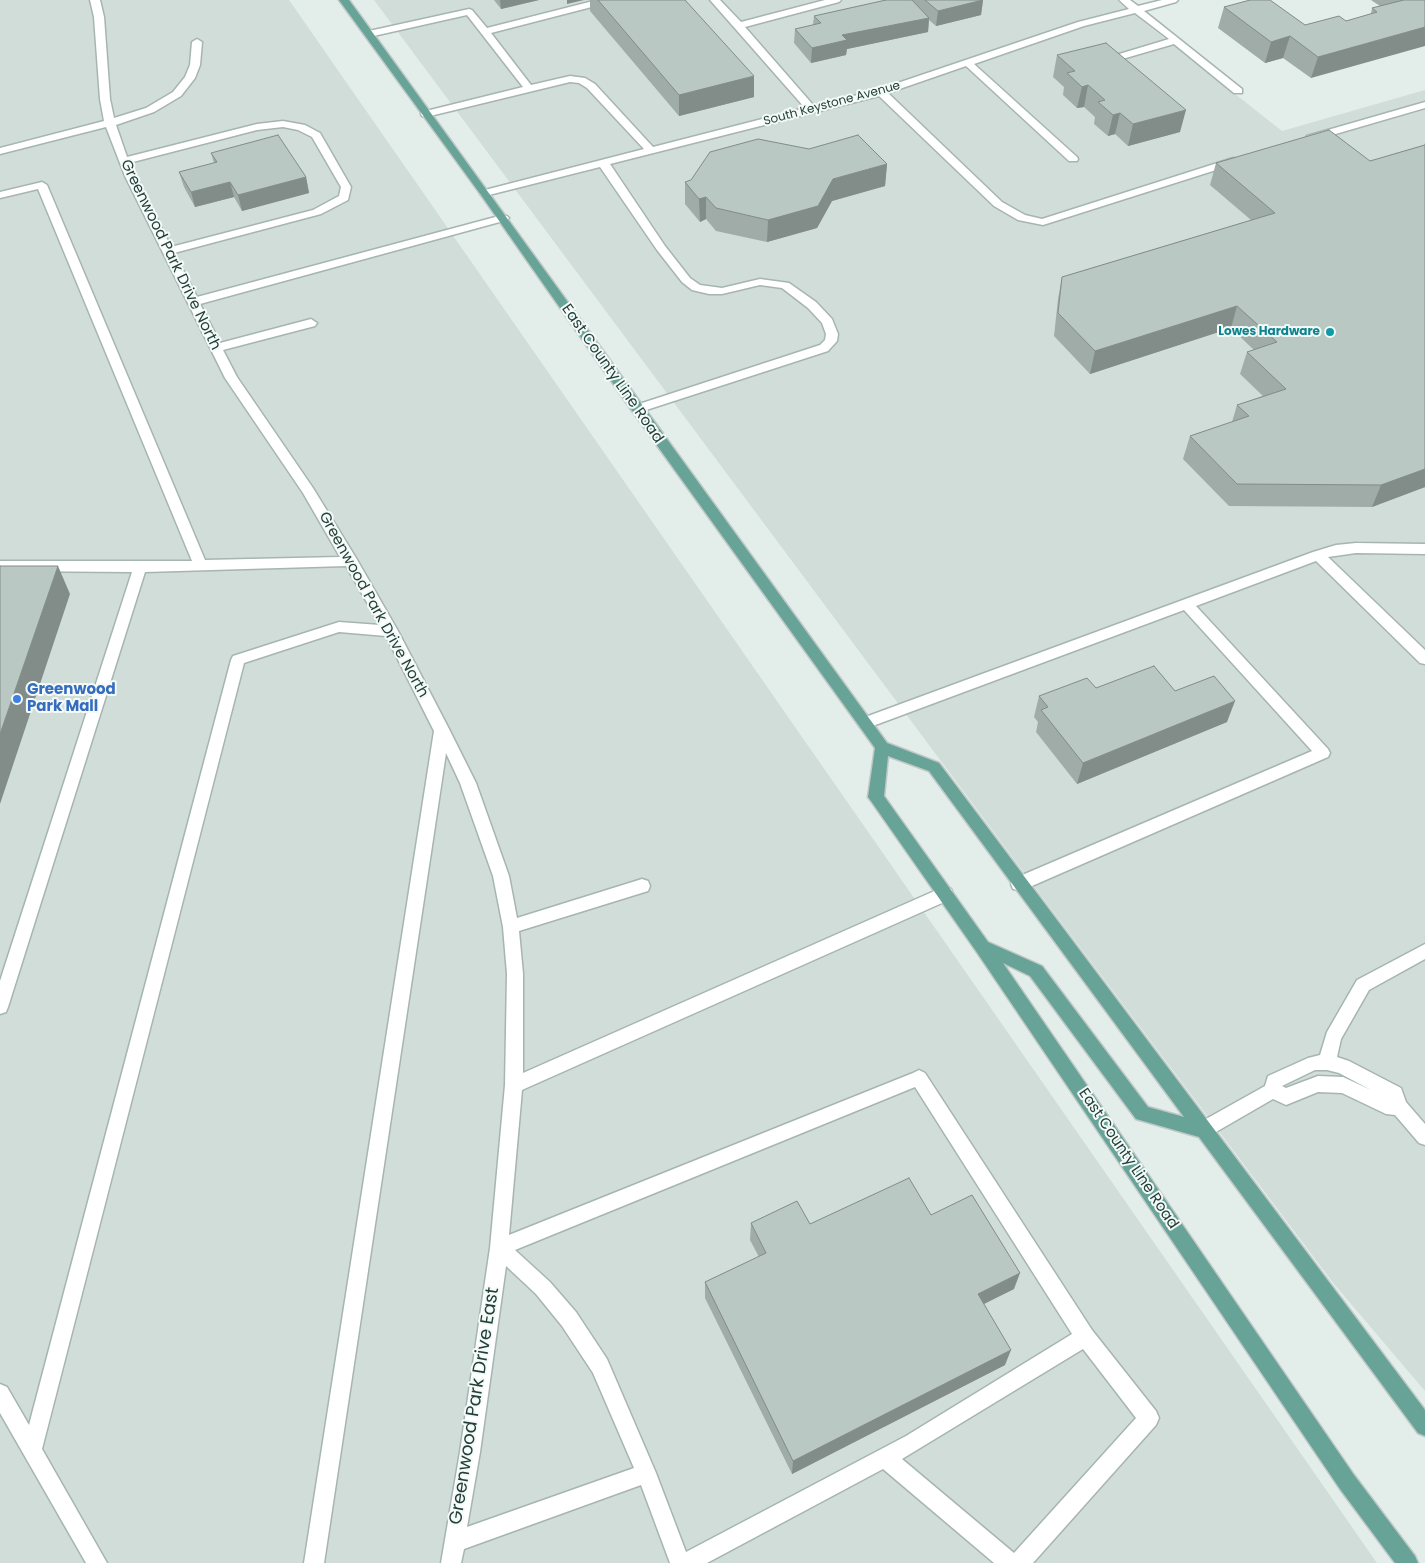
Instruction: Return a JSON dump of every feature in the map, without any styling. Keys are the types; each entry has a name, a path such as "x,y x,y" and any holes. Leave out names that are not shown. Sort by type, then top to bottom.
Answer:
{"main road":[{"name":"East County Line Road","path":"344,0 485,193 637,409 882,747 876,797 982,946 1347,1482 1408,1563"},
{"path":"882,747 934,767 1425,1426"},
{"path":"982,946 1036,971 1142,1113 1203,1130"}],"street":[{"name":"Greenwood Park Drive North","path":"95,0 99,17 104,99 123,161 231,378 308,491 351,561 391,632 468,783 501,876 512,927 515,974 514,1084 499,1248"},
{"path":"484,32 608,0"},
{"path":"715,0 812,110"},
{"path":"739,26 836,0"},
{"path":"1124,0 1238,91"},
{"name":"South Keystone Avenue","path":"485,193 880,92 1081,24 1173,0"},
{"path":"369,34 469,12 529,89"},
{"path":"1109,60 1176,40"},
{"path":"0,151 110,123 150,110 177,94 190,78 195,65 197,42"},
{"path":"968,63 1073,159"},
{"path":"426,114 570,79 581,80 591,86 651,151"},
{"path":"880,92 998,204 1022,218 1043,222 1243,159"},
{"path":"1299,142 1425,104"},
{"path":"123,161 257,127 283,124 301,127 316,135 346,187 344,198 317,212 168,251"},
{"path":"603,163 661,248 686,280 696,288 722,291 760,282 785,284 812,305 828,322 832,334 831,341 824,348 637,409"},
{"path":"0,195 42,185 202,566"},
{"path":"193,302 503,218"},
{"path":"216,348 311,323"},
{"path":"865,723 1318,555 1336,550 1356,548 1425,549"},
{"path":"1318,555 1425,659"},
{"path":"0,566 140,567 351,561"},
{"path":"0,1007 140,567"},
{"path":"1020,884 1323,753 1188,604"},
{"path":"32,1451 238,660 338,627 391,632"},
{"path":"314,1563 442,729"},
{"path":"512,927 642,886"},
{"path":"514,1084 945,894"},
{"path":"1327,1062 1332,1037 1363,985 1425,951"},
{"path":"1273,1090 1274,1080 1314,1063 1327,1062 1342,1066 1395,1094 1398,1106 1425,1137"},
{"path":"680,1563 646,1473 600,1366 569,1319 543,1288 499,1248 919,1078 1085,1337 1149,1418 1019,1563"},
{"path":"1273,1090 1286,1097 1296,1091 1318,1084 1343,1085 1392,1108 1398,1106"},
{"path":"1203,1130 1273,1090"},
{"name":"Greenwood Park Drive East","path":"451,1563 470,1452 499,1248"},
{"path":"686,1563 913,1443 1085,1337"},
{"path":"0,1394 97,1563"},
{"path":"885,1458 1010,1563"},
{"path":"455,1542 646,1473"}],"shaded area":[{"path":"0,0 289,0 1377,1563 0,1563"},
{"path":"374,0 1116,0 1282,131 1425,90 1425,1391 1334,1284 1040,894"}],"building":[{"path":"598,0 685,0 754,76 679,95"},
{"path":"886,0 912,0 929,18 842,35 847,40 812,48 795,29 821,23 814,16"},
{"path":"925,0 983,0 938,11"},
{"path":"1250,0 1270,0 1305,25 1339,16 1346,21 1377,12 1372,8 1404,0 1425,0 1425,27 1318,57 1290,36 1271,42 1224,7"},
{"path":"1106,43 1186,110 1133,124 1120,113 1113,115 1098,102 1105,100 1088,85 1082,87 1067,73 1075,71 1057,55"},
{"name":"Lowes Hardware","path":"1329,130 1370,161 1425,145 1425,469 1381,485 1237,484 1190,436 1249,416 1237,405 1286,389 1247,352 1277,342 1237,306 1095,351 1058,313 1062,277 1275,213 1216,163"},
{"path":"278,135 306,177 238,195 230,182 191,192 179,172 217,162 211,153"},
{"path":"858,135 887,164 833,179 818,206 768,220 716,208 706,197 699,199 685,182 691,180 710,152 758,139 809,149"},
{"path":"0,566 58,566 0,734"},
{"path":"1154,666 1175,691 1214,676 1235,701 1083,763 1041,710 1048,707 1039,696 1087,678 1096,688"},
{"path":"909,1178 931,1215 972,1195 1020,1273 978,1294 1011,1350 793,1461 705,1282 766,1253 751,1223 797,1201 810,1224"}],"place":[{"name":"Lowes Hardware","path":"1330,332"},
{"name":"Greenwood Park Mall","path":"17,699"}]}
